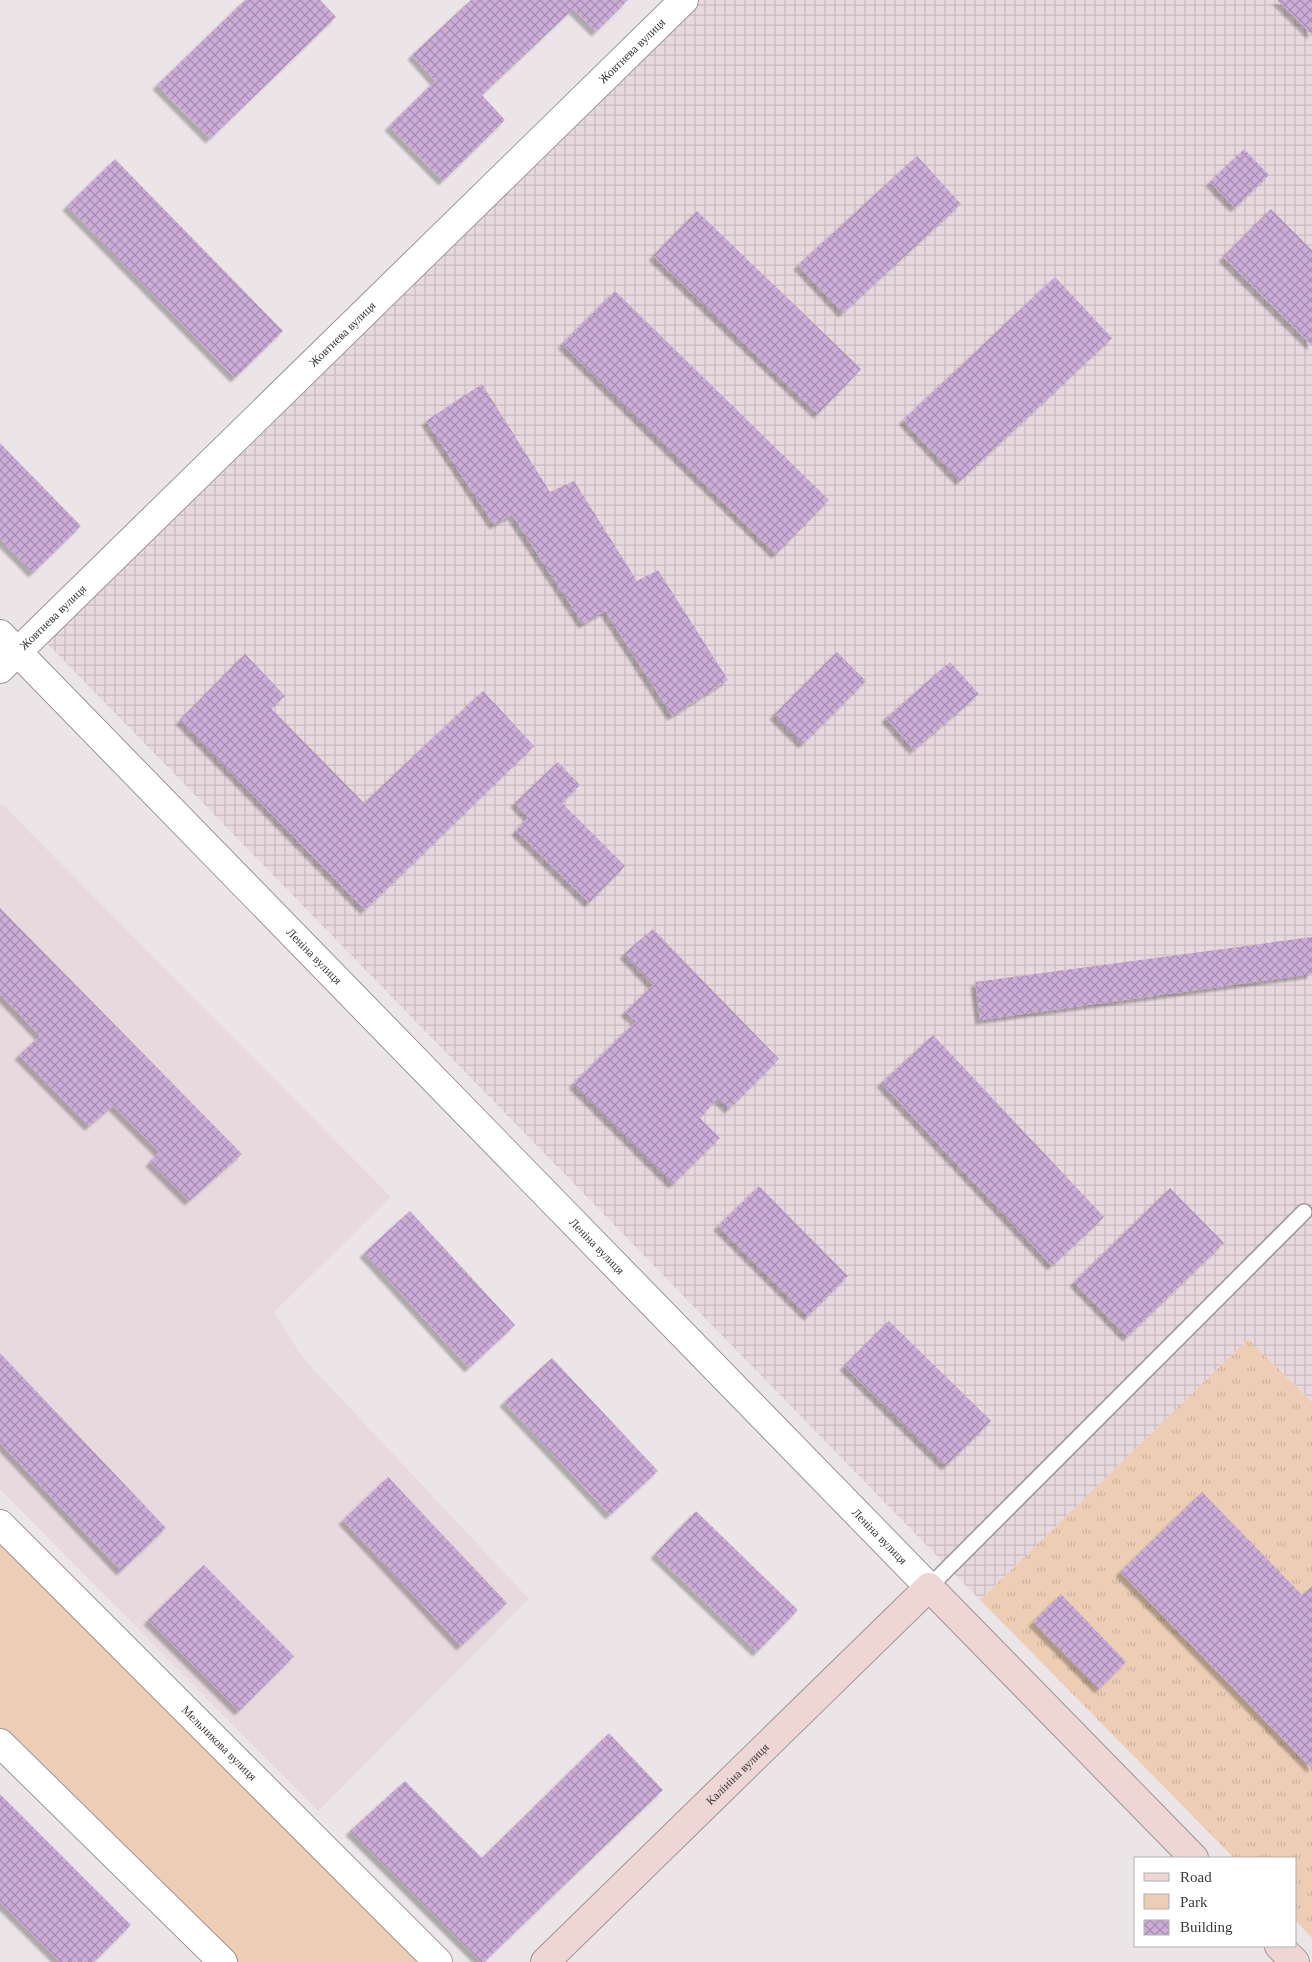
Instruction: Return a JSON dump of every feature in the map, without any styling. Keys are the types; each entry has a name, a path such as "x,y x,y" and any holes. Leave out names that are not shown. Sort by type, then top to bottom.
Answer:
{"main road":[{"name":"Леніна вулиця","path":"929,1587 1193,1857"},
{"name":"Калініна вулиця","path":"544,1962 929,1587"},
{"path":"1280,1947 1295,1962"}],"street":[{"name":"Жовтнева вулиця","path":"6,652 684,0"},
{"name":"Леніна вулиця","path":"6,652 929,1587"},
{"name":"Мельникова вулиця","path":"0,1524 438,1962"},
{"path":"0,1743 223,1962"}],"lane":[{"path":"929,1587 1304,1212"}],"shaded area":[{"path":"684,0 1312,0 1312,1402 1248,1339 980,1600 37,633"},
{"path":"2,804 391,1197 274,1312 303,1358 529,1599 318,1811 0,1489 0,806"}],"green space":[{"path":"1248,1339 1312,1402 1312,1938 1297,1922 1297,1857 1233,1857 980,1600"},
{"path":"0,1524 437,1962 223,1962 0,1743"}],"building":[{"path":"245,0 320,0 336,17 210,139 157,85"},
{"path":"471,0 628,0 596,32 573,9 482,95 505,120 443,181 389,126 435,81 412,55"},
{"path":"1277,0 1312,0 1312,35"},
{"path":"1244,149 1269,175 1235,208 1210,182"},
{"path":"917,156 961,204 843,313 798,265"},
{"path":"115,159 283,331 235,378 67,206"},
{"path":"1271,209 1312,250 1312,346 1223,257"},
{"path":"697,211 861,369 818,414 653,256"},
{"path":"1055,277 1112,338 960,481 903,420"},
{"path":"615,291 829,500 776,554 562,344"},
{"path":"482,384 550,492 574,481 637,581 658,570 728,680 672,716 605,611 583,624 512,515 494,525 426,421"},
{"path":"0,443 81,526 33,573 0,539"},
{"path":"837,652 866,681 803,744 774,715"},
{"path":"245,654 285,696 271,708 364,803 483,691 534,746 365,910 180,720"},
{"path":"950,662 979,694 914,750 886,718"},
{"path":"558,762 580,785 562,803 625,866 589,903 516,831 528,817 515,803"},
{"path":"0,908 242,1154 189,1201 150,1162 159,1152 113,1106 89,1126 19,1055 40,1036 0,994"},
{"path":"653,929 779,1059 729,1109 718,1098 700,1118 720,1138 673,1184 573,1084 636,1021 625,1012 653,985 624,954"},
{"path":"1312,937 1312,974 980,1020 975,982"},
{"path":"933,1035 1104,1217 1052,1266 881,1083"},
{"path":"759,1186 848,1276 808,1316 718,1226"},
{"path":"1170,1188 1224,1243 1127,1337 1074,1282"},
{"path":"410,1211 515,1325 469,1368 364,1253"},
{"path":"889,1321 991,1421 946,1466 844,1366"},
{"path":"0,1353 166,1528 121,1571 0,1443"},
{"path":"552,1358 658,1471 610,1515 504,1402"},
{"path":"388,1477 507,1603 461,1646 343,1520"},
{"path":"1202,1492 1302,1595 1312,1586 1312,1769 1120,1572"},
{"path":"696,1511 798,1610 757,1652 655,1554"},
{"path":"204,1565 294,1656 239,1711 148,1620"},
{"path":"1061,1594 1126,1662 1099,1689 1033,1622"},
{"path":"609,1733 663,1790 484,1962 481,1962 350,1831 405,1781 482,1858"},
{"path":"0,1794 131,1925 94,1962 60,1962 0,1902"}]}
